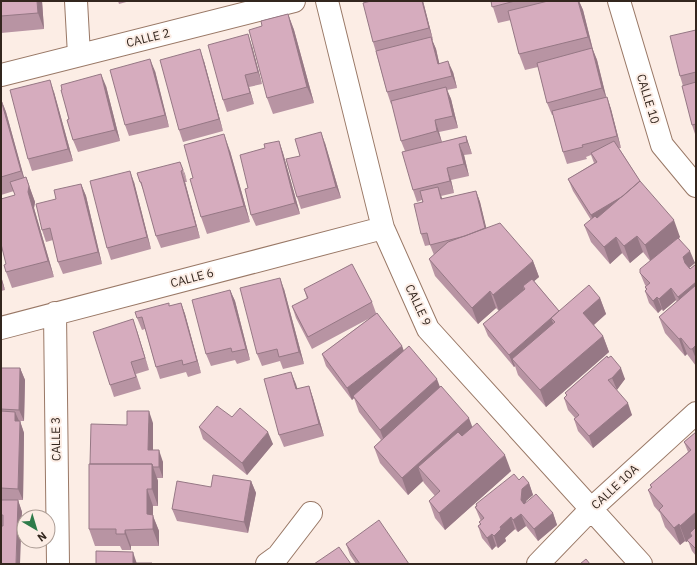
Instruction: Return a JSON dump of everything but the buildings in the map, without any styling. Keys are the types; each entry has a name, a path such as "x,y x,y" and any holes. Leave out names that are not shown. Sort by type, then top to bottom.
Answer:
{"street":[{"path":"76,1 79,55"},
{"name":"CALLE 2","path":"1,75 294,1"},
{"name":"CALLE 9","path":"327,1 383,228 428,329 592,508 641,564"},
{"name":"CALLE 10","path":"619,1 662,145 696,186"},
{"name":"CALLE 6","path":"1,328 383,228"},
{"name":"CALLE 3","path":"55,313 58,564"},
{"name":"CALLE 10A","path":"538,564 592,508 696,413"},
{"path":"267,564 278,556 311,513"}]}
